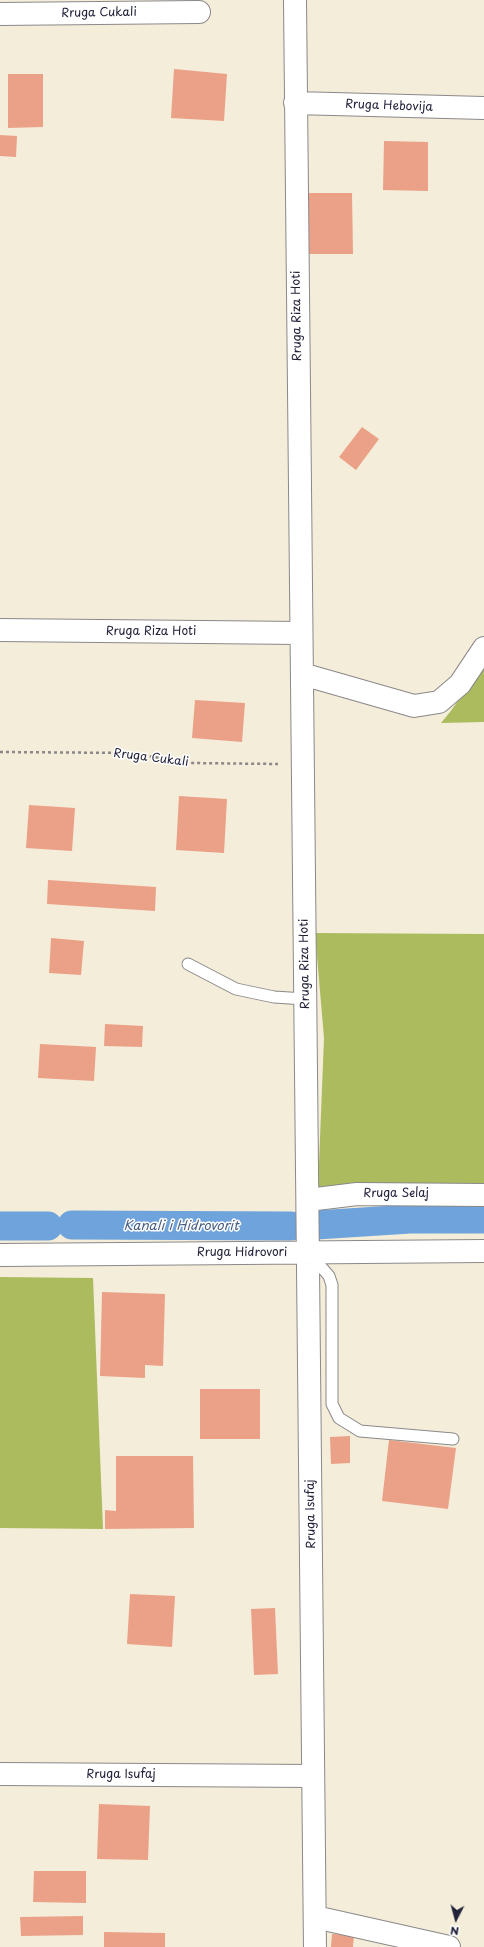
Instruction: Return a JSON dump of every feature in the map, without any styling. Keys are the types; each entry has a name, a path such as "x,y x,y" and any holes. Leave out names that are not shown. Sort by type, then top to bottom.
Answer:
{"street":[{"name":"Rruga Riza Hoti","path":"295,0 309,1253"},
{"name":"Rruga Cukali","path":"0,14 199,12"},
{"name":"Rruga Hebovija","path":"295,103 484,108"},
{"name":"Rruga Riza Hoti","path":"0,630 301,633"},
{"path":"302,674 414,706 439,702 460,684 484,648"},
{"name":"Rruga Selaj","path":"308,1200 357,1194 484,1195"},
{"name":"Rruga Hidrovori","path":"0,1256 484,1251"},
{"name":"Rruga Isufaj","path":"309,1253 315,1947"},
{"name":"Rruga Isufaj","path":"0,1774 314,1776"},
{"path":"315,1917 450,1947"}],"lane":[{"path":"188,964 236,989 274,997 306,999"},
{"path":"309,1253 329,1276 332,1285 332,1404 339,1418 360,1431 454,1439"}],"path":[{"name":"Rruga Cukali","path":"0,752 131,753 190,763 303,764"}],"green space":[{"path":"484,665 484,722 441,723 450,712"},
{"path":"315,933 484,934 484,1186 366,1189 318,1188 324,1038"},
{"path":"0,1277 93,1278 103,1529 0,1528"}],"building":[{"path":"174,69 227,74 224,121 171,118"},
{"path":"8,74 43,74 43,127 8,128"},
{"path":"0,135 17,136 16,157 0,156"},
{"path":"384,141 428,142 428,191 383,190"},
{"path":"308,193 352,193 353,254 309,254"},
{"path":"362,427 379,439 356,470 339,457"},
{"path":"195,700 245,703 242,742 192,738"},
{"path":"179,796 227,799 224,853 176,850"},
{"path":"29,805 75,808 72,851 26,848"},
{"path":"48,880 156,887 155,911 47,904"},
{"path":"51,938 84,941 81,975 49,973"},
{"path":"105,1024 143,1026 142,1047 104,1046"},
{"path":"40,1044 96,1047 94,1081 38,1078"},
{"path":"102,1292 165,1294 163,1366 145,1365 145,1378 100,1376"},
{"path":"200,1389 260,1389 260,1439 200,1439"},
{"path":"350,1436 350,1463 331,1464 330,1437"},
{"path":"389,1440 456,1448 448,1509 382,1501"},
{"path":"116,1456 193,1456 194,1528 105,1529 105,1510 116,1511"},
{"path":"130,1594 175,1596 172,1647 127,1644"},
{"path":"275,1608 278,1674 254,1675 251,1609"},
{"path":"99,1804 150,1806 148,1860 97,1859"},
{"path":"34,1871 86,1871 86,1903 33,1902"},
{"path":"83,1916 83,1935 21,1936 20,1917"},
{"path":"104,1932 165,1933 165,1947 104,1947"},
{"path":"332,1934 354,1935 353,1947 331,1947"}],"waterway":[{"name":"Kanali i Hidrovorit","path":"316,1225 410,1219 484,1219"},
{"name":"Kanali i Hidrovorit","path":"72,1225 291,1226"},
{"name":"Kanali i Hidrovorit","path":"0,1226 48,1226"}]}
